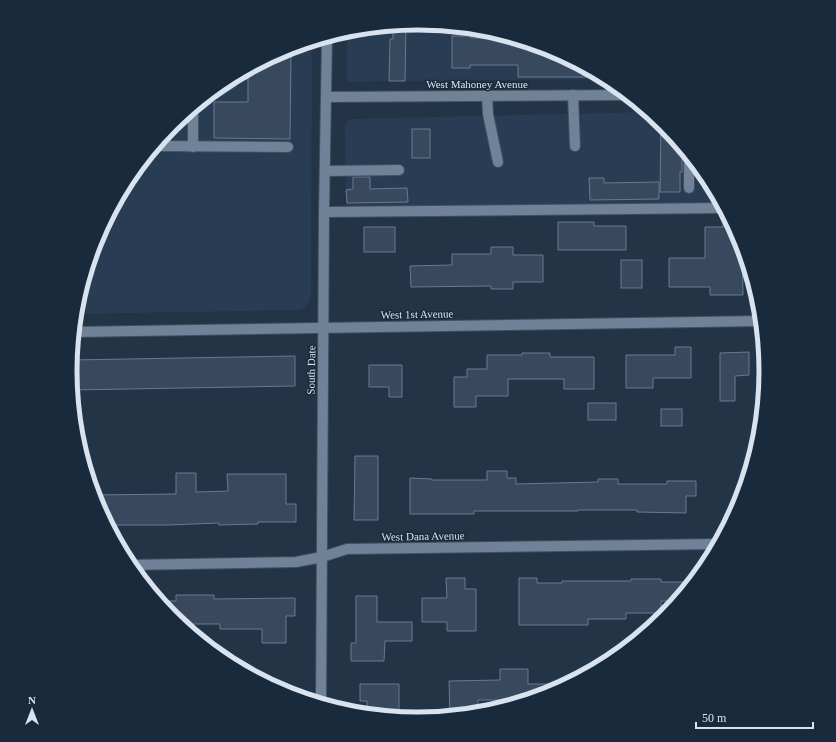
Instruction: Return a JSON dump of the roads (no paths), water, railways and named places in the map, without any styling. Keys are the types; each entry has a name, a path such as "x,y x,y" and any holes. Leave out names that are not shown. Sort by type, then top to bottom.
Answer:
{"street":[{"name":"South Date","path":"321,698 324,212 327,43"},
{"path":"574,95 575,146"},
{"name":"West Mahoney Avenue","path":"326,97 619,95"},
{"path":"487,96 488,114 498,162"},
{"path":"193,115 193,147"},
{"path":"162,146 288,147"},
{"path":"689,163 690,188"},
{"path":"325,170 399,170"},
{"path":"324,212 717,208"},
{"name":"West 1st Avenue","path":"79,332 755,321"},
{"name":"West Dana Avenue","path":"137,565 296,562 322,557 347,549 712,544"}]}
